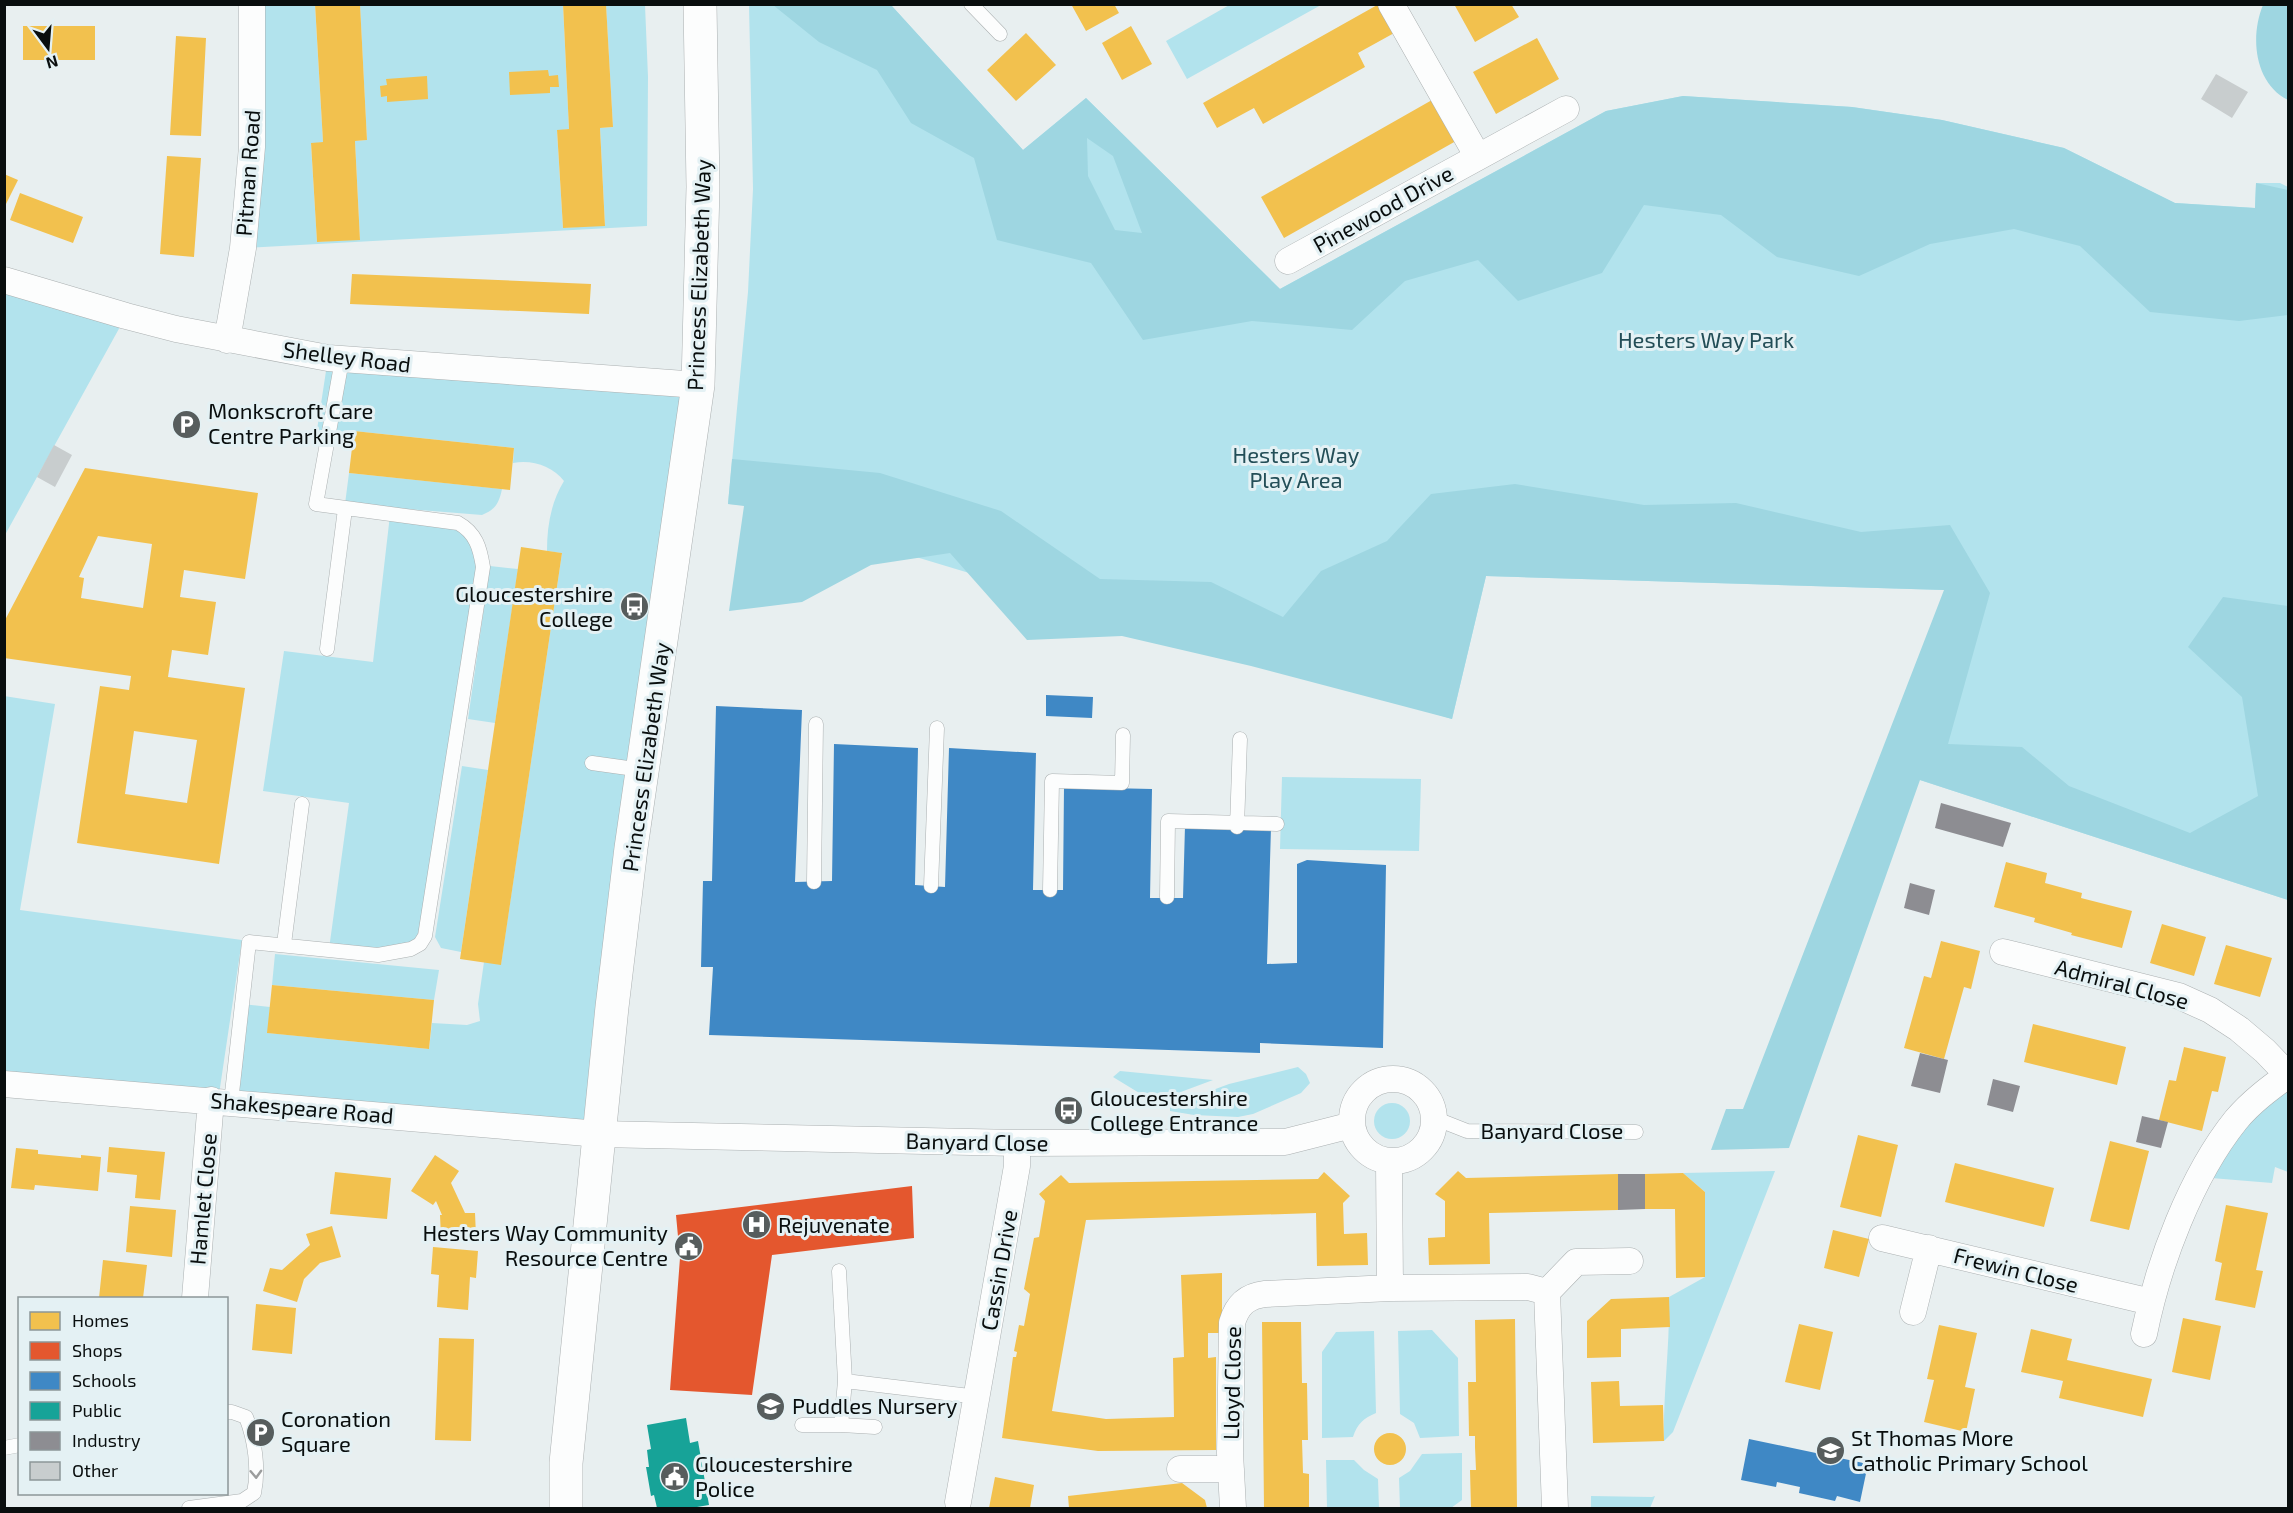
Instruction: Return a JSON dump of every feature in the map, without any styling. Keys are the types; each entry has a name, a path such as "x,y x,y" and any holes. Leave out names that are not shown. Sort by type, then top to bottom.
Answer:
{"main road":[{"name":"Princess Elizabeth Way","path":"566,1509 566,1463 612,1007 642,770 698,385 703,187 700,4"}],"street":[{"name":"Pitman Road","path":"227,340 243,248 252,147 252,4"},
{"name":"Pinewood Drive","path":"1391,4 1478,157"},
{"name":"Pinewood Drive","path":"1288,261 1566,109"},
{"name":"Shelley Road","path":"4,280 126,316 227,340 342,360 698,385"},
{"name":"Admiral Close","path":"2003,952 2189,1000 2210,1010 2239,1029 2288,1075"},
{"path":"2144,1334 2151,1302 2181,1218 2199,1177 2237,1119 2288,1075"},
{"path":"1384,1079 1405,1080 1421,1089 1432,1107 1434,1118 1432,1131 1421,1149 1401,1161 1389,1162 1365,1151 1352,1125 1352,1111 1357,1099 1364,1089 1384,1079"},
{"name":"Shakespeare Road","path":"4,1084 599,1134"},
{"name":"Hamlet Close","path":"195,1297 221,1101"},
{"name":"Banyard Close","path":"599,1134 1017,1143 1285,1142 1352,1125"},
{"name":"Cassin Drive","path":"959,1505 1017,1166 1017,1143"},
{"path":"1389,1162 1390,1288"},
{"name":"Frewin Close","path":"1882,1238 2151,1302"},
{"path":"1913,1312 1929,1248"},
{"path":"1555,1509 1547,1292 1576,1262 1630,1261"},
{"name":"Lloyd Close","path":"1233,1509 1232,1323 1238,1307 1255,1295 1390,1288 1528,1287 1547,1292"},
{"path":"1180,1469 1232,1469"}],"lane":[{"path":"971,4 1000,34"},
{"path":"221,1101 249,942 378,955 411,949 420,944 424,936 483,567 477,541 468,528 458,523 316,504 342,360"},
{"path":"327,649 345,509"},
{"path":"814,882 816,724"},
{"path":"931,886 937,728"},
{"path":"1050,890 1052,781 1122,783 1123,735"},
{"path":"1237,825 1240,739"},
{"path":"592,763 642,770"},
{"path":"284,944 302,804"},
{"path":"1167,897 1168,821 1237,825 1277,824"},
{"name":"Banyard Close","path":"1434,1118 1467,1131 1636,1132"},
{"path":"839,1270 845,1382 841,1425"},
{"path":"845,1382 978,1397"},
{"path":"189,1509 242,1501 254,1493 257,1478 250,1427 246,1417 228,1412"},
{"path":"802,1425 875,1427"}],"green space":[{"path":"1231,4 1321,5 1187,79 1166,41"},
{"path":"252,5 315,5 323,142 311,144 317,242 360,239 355,141 367,140 360,5 563,5 569,129 557,131 563,228 605,225 600,128 613,127 606,5 645,5 648,77 647,226 243,248"},
{"name":"Hesters Way Park","path":"749,5 891,5 1023,150 1086,98 1280,289 1606,111 1683,96 1852,107 1942,120 2064,148 2175,203 2255,208 2256,183 2280,183 2288,187 2288,900 1920,780 1945,590 1486,576 1452,719 744,505 728,504 748,292 753,189"},
{"path":"5,280 126,316 5,535"},
{"path":"328,358 698,385 599,1134 231,1102 242,1004 270,1007 268,1033 429,1049 432,1023 467,1025 480,1021 478,1004 484,962 501,964 562,553 547,551 547,542 553,506 564,481 554,471 541,465 527,462 513,463 514,448 354,431 352,442 315,443"},
{"path":"349,473 502,489 496,505 482,515 345,504"},
{"path":"390,515 458,523 481,554 428,919 411,949 329,949 349,803 263,791 284,651 373,662"},
{"path":"490,566 518,569 495,723 468,719"},
{"path":"4,696 55,704 20,910 242,940 218,1101 5,1084"},
{"path":"462,766 488,770 461,952 441,948 435,937"},
{"path":"1282,777 1421,779 1419,851 1280,849"},
{"path":"275,954 439,970 434,1000 272,985"},
{"path":"1298,1067 1306,1074 1310,1083 1301,1093 1253,1114 1238,1117 1194,1115 1170,1111 1170,1107 1178,1103 1229,1084"},
{"path":"1120,1071 1213,1080 1154,1102 1113,1077"},
{"path":"2288,1075 2288,1172 2275,1167 2272,1183 2199,1177"},
{"path":"1392,1103 1405,1108 1410,1121 1405,1134 1392,1139 1379,1134 1374,1121 1379,1108"},
{"path":"1775,1171 1673,1432 1664,1441 1669,1297 1705,1277 1705,1192 1683,1173"},
{"path":"1432,1330 1458,1358 1459,1436 1420,1438 1414,1423 1400,1414 1398,1331"},
{"path":"1374,1331 1376,1413 1362,1422 1353,1437 1322,1438 1322,1352 1336,1332"},
{"path":"1462,1453 1462,1500 1451,1508 1400,1508 1399,1478 1410,1471 1422,1454"},
{"path":"1326,1460 1354,1460 1378,1479 1379,1508 1327,1508"},
{"path":"1591,1496 1655,1496 1650,1508 1591,1508"}],"shaded area":[{"path":"773,5 891,5 1023,150 1086,98 1280,289 1606,111 1683,96 1852,107 1942,120 2064,148 2175,203 2255,208 2256,183 2288,190 2288,315 2239,321 2150,312 2080,246 2014,229 1930,244 1859,276 1777,257 1721,215 1644,205 1602,273 1518,301 1478,260 1405,281 1352,330 1252,321 1143,340 1091,263 997,240 974,158 911,123 877,70 819,42","holes":["1087,138 1113,156 1142,233 1115,230 1088,176"]},
{"path":"2263,5 2288,5 2288,100 2268,82 2258,58 2257,31"},
{"path":"732,459 880,473 1001,511 1100,579 1211,582 1283,617 1321,571 1387,541 1431,494 1515,484 1644,505 1736,503 1861,532 1950,525 1990,593 1948,744 2022,747 2069,786 2190,833 2258,796 2242,697 2188,647 2223,597 2288,606 2288,900 1920,780 1789,1148 1711,1150 1726,1109 1743,1109 1944,590 1486,576 1452,719 1251,666 1122,636 1027,640 950,553 871,565 802,602 729,611 744,506 728,504"}],"building: Homes":[{"path":"315,4 360,4 367,140 355,141 360,240 317,242 311,143 323,142"},
{"path":"563,4 606,4 613,127 600,128 605,226 563,228 557,130 569,129"},
{"path":"1071,4 1114,4 1119,13 1086,31"},
{"path":"1379,4 1396,32 1358,53 1365,67 1263,124 1254,108 1217,128 1203,103"},
{"path":"1454,4 1511,4 1519,17 1475,42"},
{"path":"23,26 95,26 95,60 23,60"},
{"path":"1131,26 1152,64 1122,80 1102,43"},
{"path":"1026,33 1056,65 1016,101 987,70"},
{"path":"176,36 206,38 201,136 170,135"},
{"path":"1537,38 1559,79 1496,114 1473,72"},
{"path":"548,70 549,76 558,75 559,87 550,87 550,93 510,95 509,72"},
{"path":"427,76 428,99 387,102 387,96 381,97 380,86 387,85 386,79"},
{"path":"1432,100 1456,141 1284,238 1261,197"},
{"path":"167,156 201,158 194,257 160,254"},
{"path":"4,174 18,180 4,208"},
{"path":"20,193 83,217 73,243 10,220"},
{"path":"352,274 591,284 589,314 350,304"},
{"path":"354,431 514,448 510,490 349,473"},
{"path":"85,468 258,493 245,579 184,570 180,597 216,602 208,655 172,650 168,677 245,688 219,864 77,843 100,686 129,690 131,676 4,658 4,622","holes":["98,536 152,544 143,608 81,598 84,578 79,577","134,731 197,740 187,803 125,794"]},
{"path":"521,547 562,553 501,965 460,959"},
{"path":"2006,862 2047,873 2045,883 2082,893 2081,898 2132,911 2122,948 2071,935 2072,933 2034,922 2035,918 1994,907"},
{"path":"2162,924 2206,937 2194,976 2150,963"},
{"path":"1941,941 1980,951 1971,989 1964,987 1944,1059 1904,1048 1924,976 1931,978"},
{"path":"2226,945 2272,958 2260,997 2214,984"},
{"path":"272,985 434,1000 429,1049 267,1033"},
{"path":"2033,1024 2126,1047 2117,1085 2024,1062"},
{"path":"2184,1047 2226,1057 2218,1092 2212,1091 2202,1131 2159,1120 2169,1080 2176,1081"},
{"path":"1858,1135 1898,1145 1881,1217 1840,1207"},
{"path":"2110,1141 2149,1151 2129,1230 2090,1221"},
{"path":"109,1147 165,1152 160,1200 135,1198 137,1175 107,1172"},
{"path":"16,1148 38,1150 38,1154 81,1158 81,1155 101,1157 98,1191 35,1185 34,1190 11,1188"},
{"path":"435,1155 459,1171 451,1183 465,1213 475,1213 476,1236 441,1237 440,1215 442,1215 436,1201 433,1205 411,1191"},
{"path":"1955,1163 2054,1188 2044,1227 1945,1202"},
{"path":"1458,1171 1466,1178 1618,1174 1618,1210 1489,1213 1490,1264 1429,1265 1428,1238 1445,1237 1445,1201 1435,1194"},
{"path":"335,1172 391,1178 387,1219 330,1214"},
{"path":"1324,1172 1350,1196 1343,1203 1344,1234 1367,1233 1368,1265 1317,1266 1316,1213 1086,1220 1052,1411 1106,1419 1174,1417 1173,1358 1184,1357 1181,1275 1222,1273 1222,1333 1208,1333 1208,1358 1216,1357 1216,1450 1098,1451 1002,1438 1013,1357 1016,1357 1017,1352 1014,1351 1019,1325 1024,1326 1030,1294 1024,1289 1034,1238 1039,1237 1045,1201 1039,1194 1061,1175 1069,1183 1318,1179"},
{"path":"1683,1173 1705,1192 1705,1277 1676,1278 1675,1209 1645,1209 1645,1174"},
{"path":"2226,1205 2268,1213 2256,1270 2263,1271 2255,1308 2215,1300 2222,1263 2215,1261"},
{"path":"130,1206 176,1210 172,1257 126,1252"},
{"path":"332,1226 341,1257 320,1263 304,1279 297,1302 263,1291 270,1268 282,1270 310,1245 306,1234"},
{"path":"1833,1230 1869,1239 1859,1277 1824,1268"},
{"path":"433,1247 478,1251 476,1278 470,1277 468,1310 437,1307 439,1275 431,1274"},
{"path":"103,1260 147,1265 143,1297 99,1297"},
{"path":"1669,1297 1670,1327 1621,1329 1621,1357 1587,1358 1587,1321 1611,1299"},
{"path":"256,1304 296,1308 292,1354 252,1350"},
{"path":"2183,1318 2221,1326 2210,1380 2172,1372"},
{"path":"1515,1319 1517,1508 1471,1508 1470,1470 1476,1470 1475,1436 1469,1436 1468,1382 1476,1382 1475,1320"},
{"path":"1262,1322 1301,1322 1302,1383 1307,1383 1308,1440 1302,1440 1303,1473 1309,1474 1309,1508 1264,1508"},
{"path":"1799,1324 1833,1332 1820,1390 1785,1382"},
{"path":"1939,1325 1977,1333 1965,1387 1975,1389 1966,1432 1924,1422 1934,1380 1927,1379"},
{"path":"2031,1329 2072,1339 2067,1360 2152,1379 2143,1417 2059,1398 2063,1381 2021,1372"},
{"path":"439,1338 474,1339 471,1441 435,1440"},
{"path":"1619,1381 1620,1406 1663,1405 1664,1441 1593,1443 1591,1382"},
{"path":"1390,1433 1402,1437 1406,1449 1402,1461 1390,1465 1378,1461 1374,1449 1378,1437"},
{"path":"995,1477 1034,1485 1030,1508 989,1508"},
{"path":"1182,1483 1205,1500 1207,1508 1069,1508 1068,1496"}],"building: Shops":[{"path":"912,1186 914,1238 772,1255 752,1395 670,1390 680,1258 676,1215"}],"building: Schools":[{"path":"1046,695 1093,697 1092,718 1046,716"},
{"path":"716,706 802,710 795,882 832,881 834,744 918,748 915,885 945,887 949,748 1036,753 1033,890 1063,890 1064,787 1152,789 1150,898 1183,898 1185,826 1271,827 1267,964 1297,963 1297,864 1307,860 1386,865 1383,1048 1260,1043 1260,1053 709,1035 713,967 701,967 703,881 712,881"},
{"path":"1749,1439 1868,1464 1860,1502 1837,1496 1835,1501 1799,1493 1800,1487 1777,1482 1776,1487 1741,1480"}],"building: Public":[{"path":"686,1418 690,1443 698,1441 709,1505 691,1508 657,1508 654,1495 651,1496 646,1467 649,1467 647,1450 651,1449 647,1425"}],"building: Industry":[{"path":"1941,803 2011,823 2003,847 1935,828"},
{"path":"1910,883 1935,890 1929,915 1904,908"},
{"path":"1920,1053 1948,1060 1940,1093 1911,1086"},
{"path":"1993,1079 2020,1086 2013,1112 1987,1105"},
{"path":"2142,1116 2168,1122 2161,1148 2136,1142"},
{"path":"1618,1174 1645,1174 1645,1209 1618,1210"}],"building: Other":[{"path":"2216,74 2248,92 2232,118 2201,99"},
{"path":"54,445 72,455 55,487 37,477"}],"place":[{"name":"Monkscroft Care Centre Parking","path":"187,424"},
{"name":"Gloucestershire College","path":"634,607"},
{"name":"Gloucestershire College Entrance","path":"1069,1111"},
{"name":"Rejuvenate","path":"757,1225"},
{"name":"Hesters Way Community Resource Centre","path":"689,1246"},
{"name":"Puddles Nursery","path":"771,1406"},
{"name":"Coronation Square","path":"260,1432"},
{"name":"St Thomas More Catholic Primary School","path":"1830,1451"},
{"name":"Gloucestershire Police","path":"674,1477"}],"park label":[{"name":"Hesters Way Play Area","path":"1296,468"}]}
